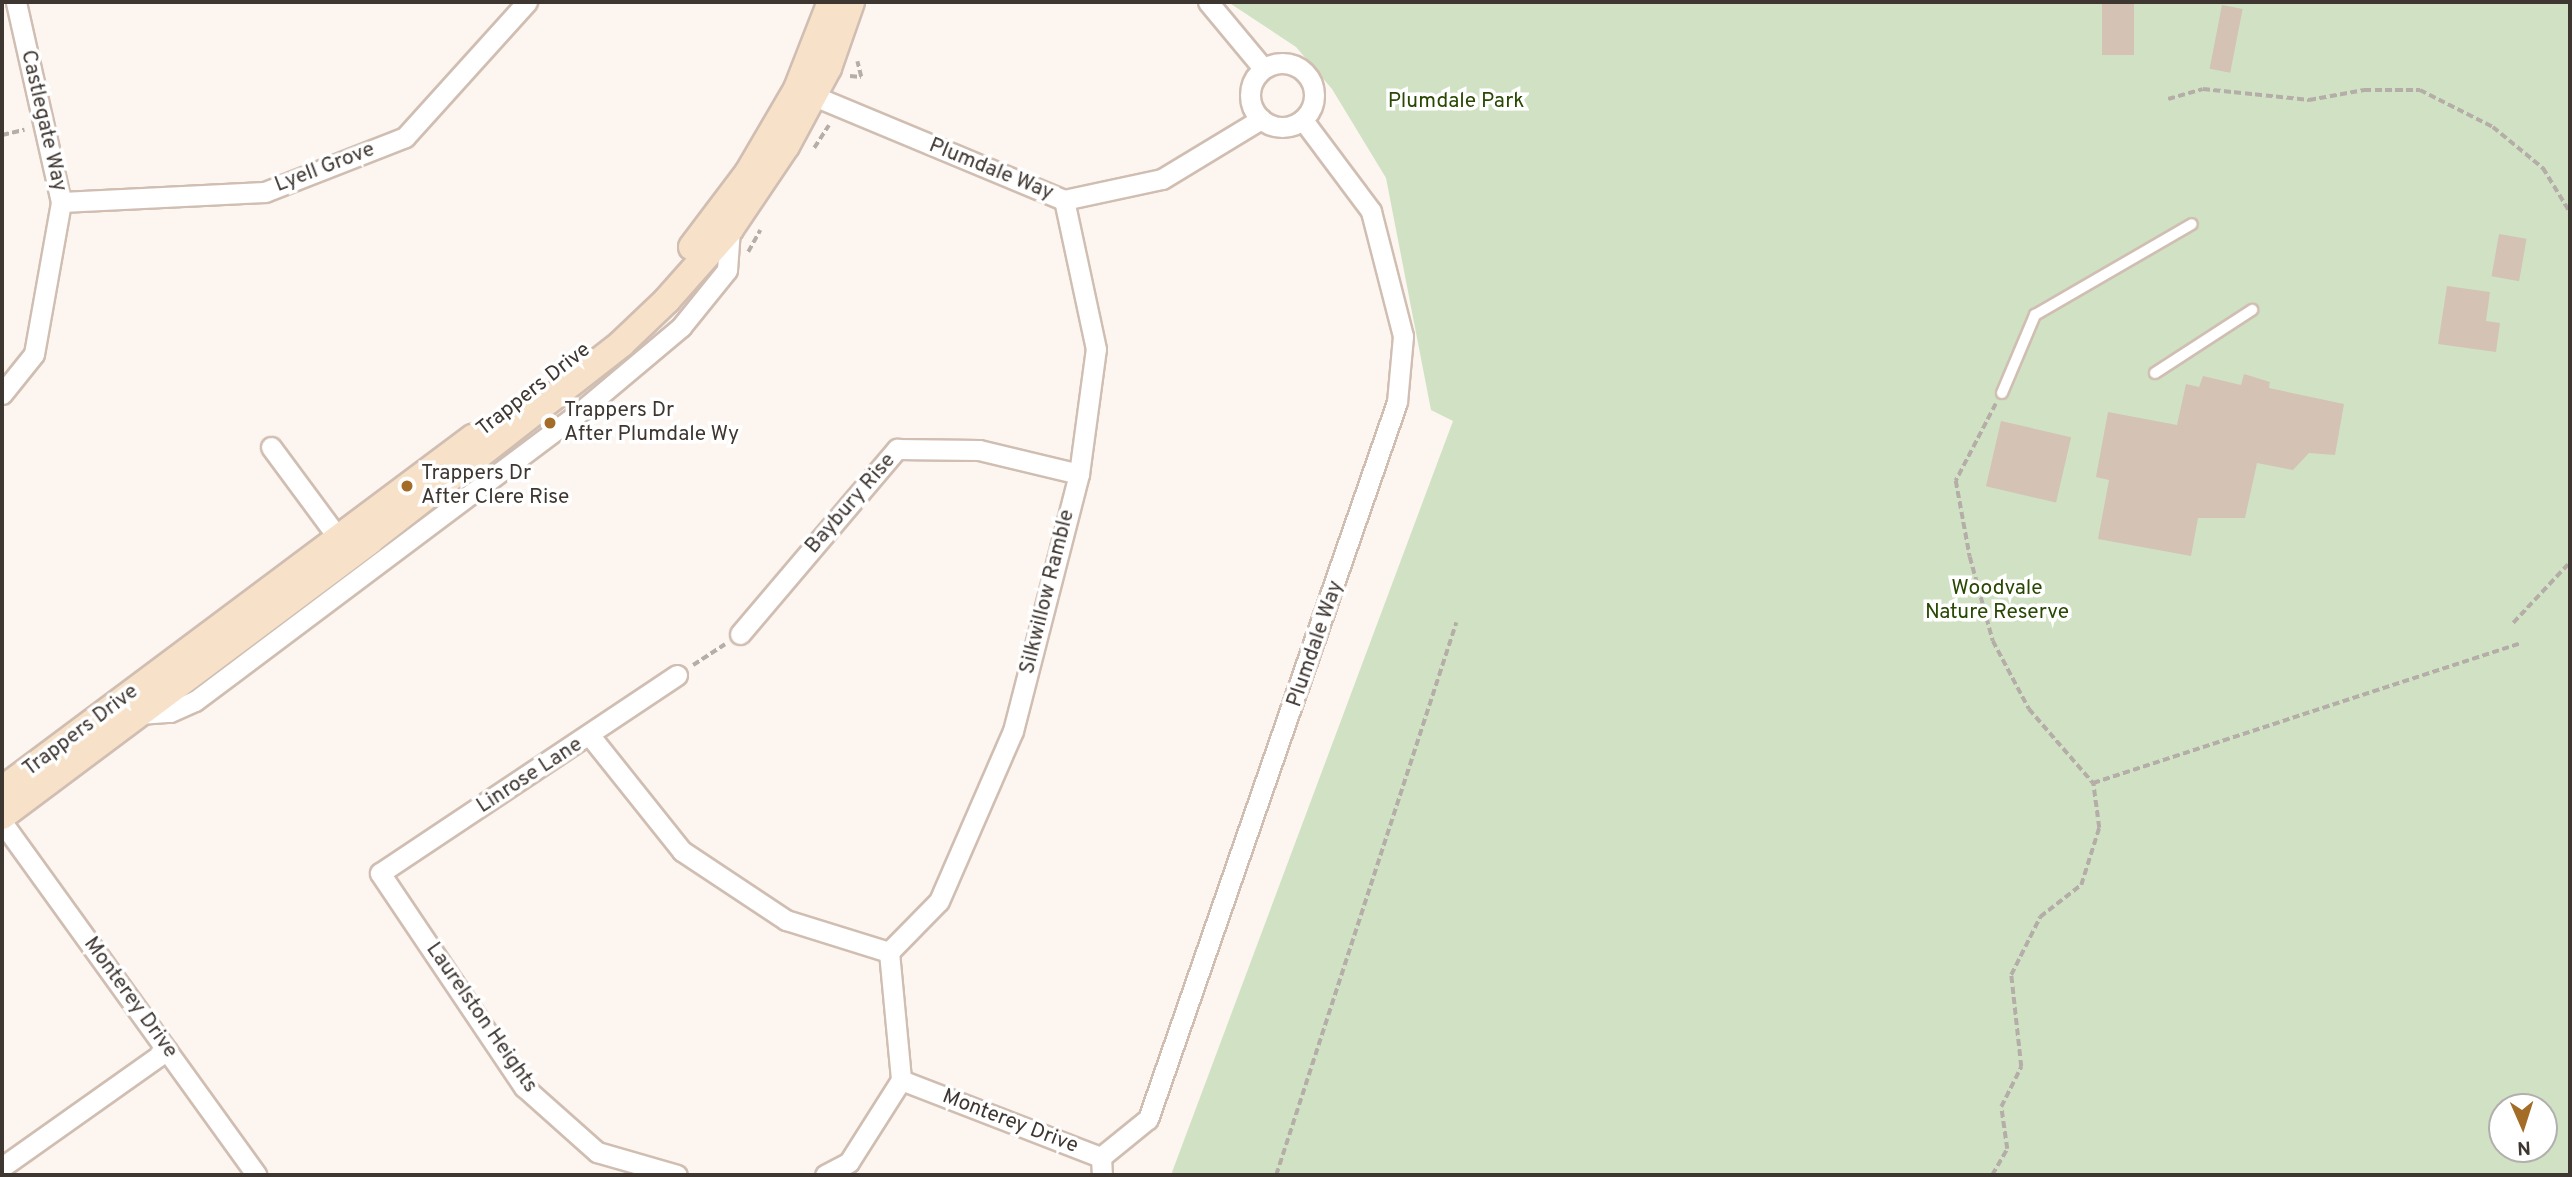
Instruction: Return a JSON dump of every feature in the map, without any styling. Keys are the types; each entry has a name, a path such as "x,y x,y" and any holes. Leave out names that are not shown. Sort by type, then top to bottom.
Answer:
{"main road":[{"name":"Trappers Drive","path":"2,790 556,376 666,278 748,173 805,93 831,2"},
{"name":"Trappers Drive","path":"2,819 621,344 730,229 805,93 851,2"}],"street":[{"name":"Castlegate Way","path":"2,394 34,354 61,202 16,2"},
{"name":"Lyell Grove","path":"61,202 265,192 405,136 527,2"},
{"path":"1208,2 1263,68"},
{"path":"1295,65 1311,79 1314,101 1303,120 1282,127 1261,119 1250,93 1263,68 1295,65"},
{"name":"Plumdale Way","path":"805,93 1064,200 1162,179 1261,119"},
{"name":"Plumdale Way","path":"1102,1166 1148,1119 1397,402 1403,335 1371,211 1303,120"},
{"name":"Silkwillow Ramble","path":"889,952 939,901 1013,731 1079,474 1096,349 1064,200"},
{"path":"271,447 339,539"},
{"name":"Baybury Rise","path":"740,634 897,449 979,450 1079,474"},
{"name":"Linrose Lane","path":"380,873 591,737 677,675"},
{"path":"591,737 682,851 786,920 889,952 901,1080 849,1162 825,1175"},
{"name":"Monterey Drive","path":"2,819 257,1175"},
{"name":"Laurelston Heights","path":"380,873 524,1087 597,1152 677,1175"},
{"path":"2,1167 167,1050"},
{"name":"Monterey Drive","path":"901,1080 1102,1166"}],"lane":[{"path":"2002,393 2035,315 2192,224"},
{"path":"2155,373 2252,310"}],"path":[{"path":"2168,99 2203,89 2309,100 2364,90 2420,90 2503,135 2543,168 2570,212"},
{"path":"1992,1175 2007,1149 2001,1107 2021,1067 2011,975 2040,917 2081,885 2099,828 2093,783 2023,698 1993,641 1970,557 1956,481 2002,393"},
{"path":"2513,623 2570,562"},
{"path":"1276,1175 1456,623"},
{"path":"677,675 740,634"},
{"path":"2093,783 2521,643"}],"green space":[{"name":"Woodvale Nature Reserve","path":"1228,2 2570,2 2570,1175 1171,1175 1453,421 1431,410 1386,178 1332,89 1296,47"}],"building":[{"path":"2102,2 2134,2 2134,55 2102,55"},
{"path":"2222,5 2243,9 2230,73 2210,69"},
{"path":"2499,234 2527,239 2519,281 2492,276"},
{"path":"2447,286 2490,292 2486,321 2500,323 2496,352 2438,344"},
{"path":"2244,374 2270,382 2269,388 2344,404 2335,455 2309,453 2293,470 2257,463 2245,518 2198,518 2191,556 2098,539 2109,480 2096,477 2108,412 2177,425 2186,384 2199,387 2203,376 2241,385"},
{"path":"2001,421 2071,437 2056,502 1986,486"}],"place":[{"name":"Trappers Dr After Plumdale Wy","path":"550,423"},
{"name":"Trappers Dr After Clere Rise","path":"407,486"}],"park label":[{"name":"Plumdale Park","path":"1456,102"}]}
